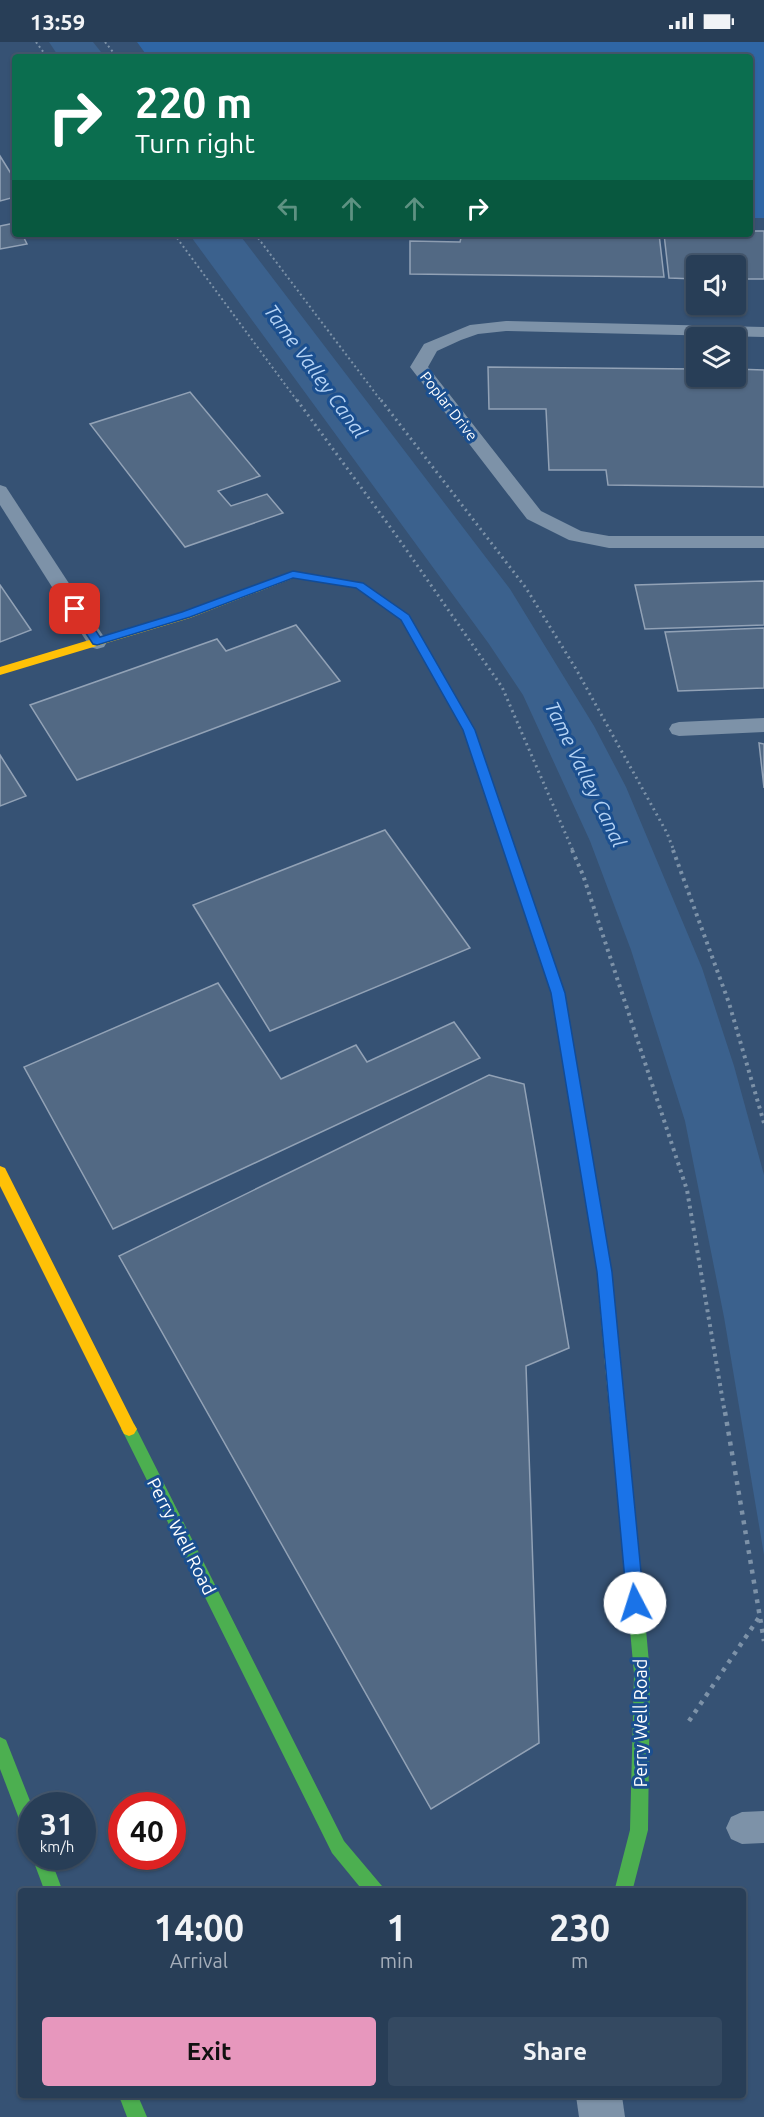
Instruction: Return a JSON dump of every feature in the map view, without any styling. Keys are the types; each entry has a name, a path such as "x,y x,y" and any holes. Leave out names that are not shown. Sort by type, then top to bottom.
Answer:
{"main road":[{"name":"Perry Well Road","path":"0,671 186,615 293,574 359,585 405,618 469,730 558,993 604,1272 642,1674 639,1830 624,1888"},
{"name":"Perry Well Road","path":"0,1172 338,1847 373,1888"},
{"path":"0,1746 18,1794"},
{"path":"46,1870 53,1888"},
{"path":"130,2098 137,2117"}],"street":[{"path":"599,2098 602,2117"}],"lane":[{"name":"Poplar Drive","path":"764,332 506,326 476,328 430,348 419,367 534,515 576,536 609,542 764,542"},
{"path":"0,491 97,642"},
{"path":"679,729 764,725"}],"path":[{"path":"105,42 115,54"},
{"path":"257,237 463,509 526,588 576,669 667,833 729,1003 764,1124"},
{"path":"687,1725 760,1616"}],"shaded area":[{"path":"137,42 764,42 764,218 753,218 753,54 146,54"}],"water":[{"path":"49,42 93,42 103,54 57,54"},
{"name":"Tame Valley Canal","path":"191,237 241,237 510,589 594,726 626,787 702,968 734,1066 764,1175 764,1555 724,1317 685,1121 631,950 590,841 523,695 489,644"}],"building":[{"path":"0,156 12,175 12,198 0,201"},
{"path":"12,224 12,237 24,237 27,244 0,249 0,226"},
{"path":"753,231 764,231 764,279 746,279 746,255 686,255 686,279 669,278 664,237 753,237"},
{"path":"461,237 659,237 664,277 410,274 410,241 460,242"},
{"path":"488,367 686,369 686,387 746,387 746,369 764,370 764,487 608,485 606,470 549,470 546,409 489,409"},
{"path":"190,392 260,476 218,491 231,506 267,494 283,513 185,547 90,424"},
{"path":"764,581 764,625 645,629 635,585"},
{"path":"0,585 31,630 0,642"},
{"path":"296,625 340,681 77,780 30,705 217,639 226,651"},
{"path":"764,628 764,688 678,691 665,632"},
{"path":"759,743 764,744 764,788"},
{"path":"0,755 26,796 0,806"},
{"path":"385,830 470,948 270,1031 193,905"},
{"path":"218,983 281,1079 356,1045 367,1062 454,1022 480,1058 113,1229 24,1067"},
{"path":"489,1075 524,1084 569,1348 526,1366 539,1743 431,1809 119,1256"}],"traffic: fast":[{"path":"380,600 405,618 469,730 558,993 604,1272 612,1355"},
{"path":"129,1429 338,1847 373,1888"},
{"path":"624,1888 639,1830 642,1674 632,1563"},
{"path":"0,1746 18,1794"},
{"path":"46,1870 53,1888"},
{"path":"130,2098 137,2117"}],"traffic: slow":[{"path":"0,671 186,615 293,574 359,585 380,600"},
{"path":"0,1172 129,1429"},
{"path":"612,1355 632,1563"}],"route":[{"path":"75,609 97,642 186,615 293,574 359,585 405,618 469,730 558,993 604,1272 635,1603"}]}
